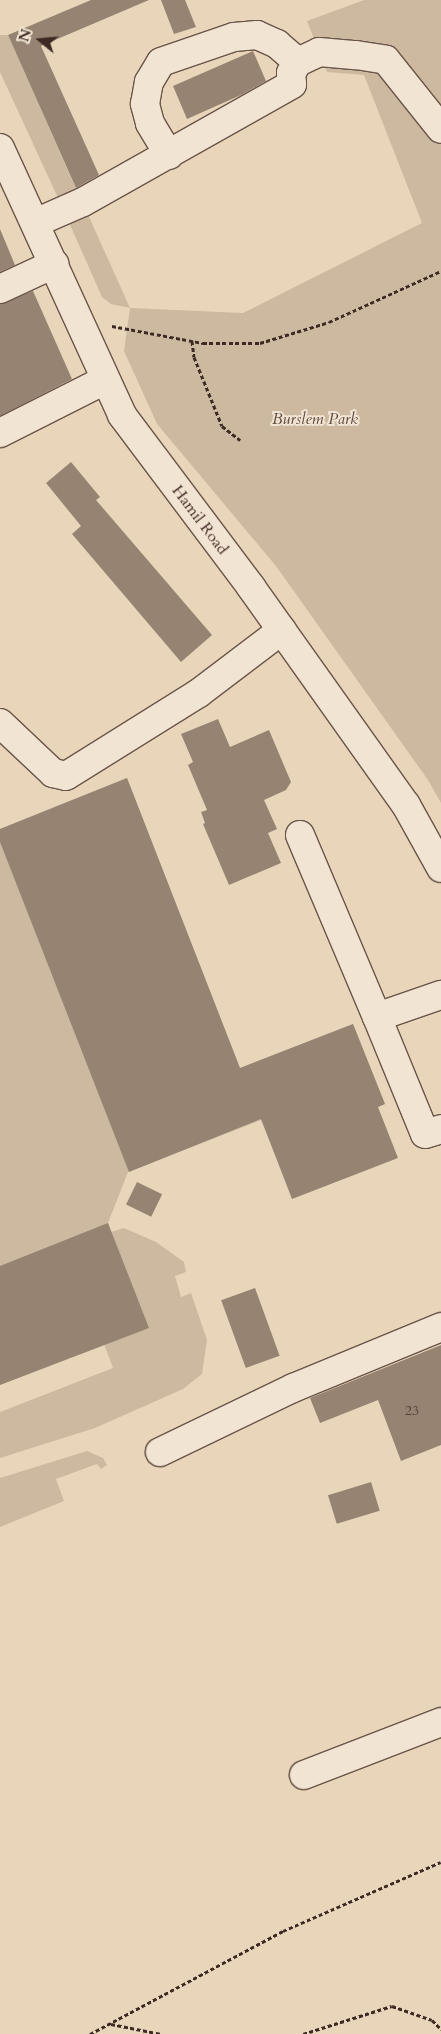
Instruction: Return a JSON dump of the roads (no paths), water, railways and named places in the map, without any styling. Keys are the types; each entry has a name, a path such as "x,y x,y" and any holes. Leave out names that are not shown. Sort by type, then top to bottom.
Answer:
{"street":[{"path":"169,155 150,124 145,104 150,82 161,62 234,37 256,35 277,44 298,62"},
{"path":"35,223 82,202 169,155 292,84 291,73 298,62 319,52 386,60 441,129"},
{"name":"Hamil Road","path":"0,148 122,414 282,630 406,805 441,868"},
{"path":"0,289 54,264"},
{"path":"0,433 105,380"},
{"path":"0,723 53,773 66,776 199,693 282,630"},
{"path":"300,835 425,1134 441,1129"},
{"path":"377,1017 441,995"},
{"path":"160,1452 293,1388 441,1327"},
{"path":"304,1775 441,1722"}],"park label":[{"name":"Burslem Park","path":"315,419"}]}
